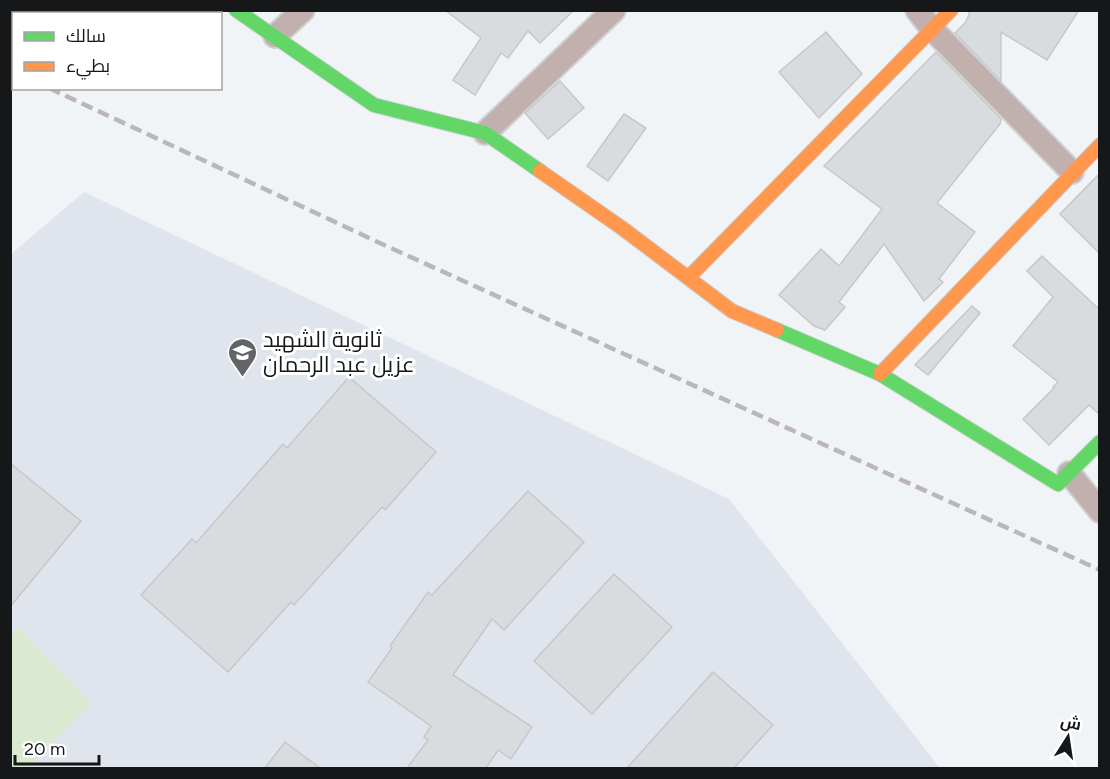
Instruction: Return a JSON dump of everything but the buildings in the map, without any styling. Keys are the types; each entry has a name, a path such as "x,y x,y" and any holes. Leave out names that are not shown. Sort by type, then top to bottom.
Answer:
{"street":[{"path":"237,10 374,105 485,133 622,228 732,311 880,374 1058,484 1100,442"},
{"path":"275,36 303,10"},
{"path":"485,133 614,10"},
{"path":"917,10 932,29 1072,172"},
{"path":"689,277 951,10"},
{"path":"880,374 1100,145"},
{"path":"1069,473 1100,511"}],"shaded area":[{"name":"ثانوية الشهيد عزيل عبد الرحمان","path":"84,192 729,499 940,768 11,768 10,255"}],"green space":[{"path":"18,627 90,703 28,768 11,768 11,635"}],"railway":[{"path":"53,90 382,244 1100,570"}],"traffic: fast":[{"path":"236,10 374,105 485,133 540,171"},
{"path":"777,330 880,374 1058,484 1100,442"}],"traffic: slow":[{"path":"689,277 951,10"},
{"path":"880,374 1100,145"},
{"path":"540,171 622,228 732,311 777,330"}],"place":[{"name":"ثانوية الشهيد عزيل عبد الرحمان","path":"242,378"}]}
